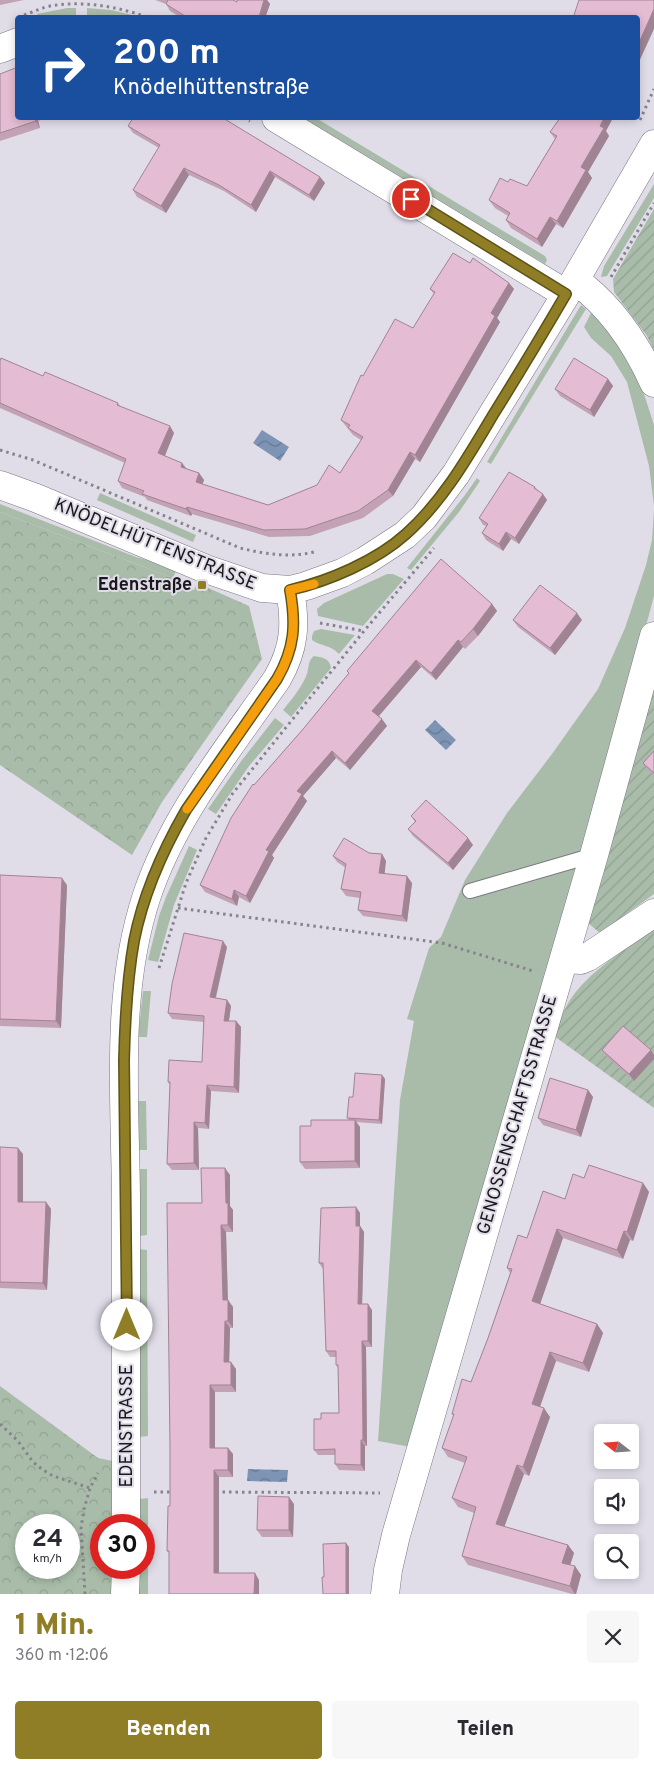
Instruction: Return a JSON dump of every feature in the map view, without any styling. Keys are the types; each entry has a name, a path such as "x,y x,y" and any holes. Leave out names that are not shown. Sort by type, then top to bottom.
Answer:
{"street":[{"path":"0,49 15,43"},
{"path":"279,120 571,287 598,298 629,336 643,359 654,383"},
{"name":"KNÖDELHÜTTENSTRASSE","path":"0,485 36,498 206,569 262,588 290,590 323,580 365,561 405,535 424,516 456,474 571,287 654,144"},
{"name":"EDENSTRASSE","path":"126,1514 127,1288 124,1060 128,992 135,940 147,895 175,830 195,796 285,665 292,644 294,626 290,590"},
{"name":"GENOSSENSCHAFTSSTRASSE","path":"385,1594 392,1554 409,1493 594,856 654,636"},
{"path":"561,969 588,958 654,912"},
{"path":"125,1594 126,1579"}],"lane":[{"path":"470,891 594,856"}],"path":[{"path":"24,15 50,6 87,4 140,15"},
{"path":"606,285 654,203"},
{"path":"0,450 33,460 240,548 269,555 300,555 318,551"},
{"path":"312,622 364,631 233,793 206,838 186,883 178,908 442,943 561,969"},
{"path":"0,1424 18,1441 33,1462 43,1470 53,1476 90,1488"},
{"path":"85,1594 81,1528 90,1488 102,1465"},
{"path":"147,1492 182,1492"},
{"path":"212,1492 409,1493"}],"green space":[{"path":"67,8 76,8 76,15 37,14"},
{"path":"87,8 111,10 132,15 87,15"},
{"path":"307,120 319,120 545,256 547,260 545,264"},
{"path":"654,184 654,198 607,276 601,277 604,266"},
{"path":"654,209 654,351 647,336 614,292 613,279"},
{"path":"581,305 586,309 491,464 487,462"},
{"path":"591,313 612,333 630,359 645,397 654,425 654,506 649,466 627,382 611,356 591,338 584,327"},
{"path":"477,478 480,481 459,512 411,570 407,568 465,495"},
{"path":"100,493 196,535 193,542 97,500"},
{"path":"0,504 136,557 177,569 173,578 0,512"},
{"path":"654,510 654,596 636,663 618,713 623,715 411,1447 378,1441 400,1100 414,1021 407,1019 429,948 441,937 465,880 507,813 598,689 625,628 646,565 652,540"},
{"path":"0,512 173,578 172,581 194,590 197,583 249,606 262,659 162,802 132,855 0,765"},
{"path":"387,574 393,574 404,579 363,626 318,616 317,609 324,603"},
{"path":"321,629 355,635 339,654 312,640 314,631"},
{"path":"314,656 327,660 331,668 291,717 283,710 302,684"},
{"path":"654,686 654,894 600,933 588,923"},
{"path":"275,718 284,725 249,766 216,814 208,809 242,760"},
{"path":"189,846 197,850 174,905 158,962 148,960 159,916"},
{"path":"654,930 654,1108 554,1036 563,1013 578,989 609,961"},
{"path":"143,991 151,991 147,1037 138,1037"},
{"path":"138,1101 146,1101 147,1150 138,1150"},
{"path":"139,1169 147,1169 147,1235 139,1236"},
{"path":"139,1249 147,1250 148,1436 139,1437"},
{"path":"0,1386 98,1458 113,1461 112,1514 90,1514 90,1579 111,1579 111,1594 0,1594"},
{"path":"148,1498 148,1514 140,1514 140,1499"},
{"path":"139,1579 148,1579 148,1594 139,1594"}],"water":[{"path":"262,430 289,447 280,461 253,443"},
{"path":"435,720 456,740 446,750 425,730"},
{"path":"248,1469 288,1470 287,1482 247,1481"}],"building":[{"path":"168,0 233,0 237,2 237,0 264,0 260,15 183,15 166,4"},
{"path":"579,0 654,0 654,9 640,40 640,15 574,15"},
{"path":"15,68 15,120 36,121 0,133 0,74"},
{"path":"132,120 226,120 320,177 309,195 270,171 251,205 219,185 184,168 161,206 133,190 160,145 128,126"},
{"path":"559,120 603,120 600,126 604,128 581,167 586,170 557,221 550,217 537,239 506,220 510,213 489,200 500,178 508,182 510,179 527,186 557,136 550,132"},
{"path":"453,253 470,263 473,258 509,283 491,313 495,316 415,455 410,452 388,490 358,511 305,529 264,530 187,507 186,509 142,494 144,491 118,481 126,459 0,403 1,358 43,376 45,372 118,403 117,405 170,426 158,453 182,463 181,467 199,473 196,482 268,505 317,485 329,465 340,473 363,437 348,428 350,425 341,420 361,375 363,376 395,319 413,328 435,292 430,289"},
{"path":"574,358 608,379 590,410 555,389"},
{"path":"509,472 535,487 543,494 515,538 506,532 499,544 482,533 488,524 479,518"},
{"path":"441,559 492,604 473,629 461,642 458,640 431,673 416,660 372,711 382,719 345,763 332,751 297,791 302,794 266,850 269,851 246,896 234,890 232,899 200,885 231,818 253,784 304,728 349,673 347,671"},
{"path":"540,585 577,613 550,648 513,620"},
{"path":"654,751 654,773 643,763"},
{"path":"426,800 468,838 448,863 408,829 416,821 411,816"},
{"path":"344,838 369,853 382,854 379,873 407,876 402,916 358,910 361,892 341,889 346,864 333,856"},
{"path":"0,875 62,878 56,1021 0,1019"},
{"path":"184,933 223,941 210,997 227,1000 224,1021 236,1021 234,1087 207,1085 205,1123 194,1122 194,1163 167,1164 169,1060 202,1062 204,1016 168,1013 172,984"},
{"path":"623,1026 651,1050 629,1074 602,1050"},
{"path":"355,1073 382,1075 379,1120 347,1118 349,1097 353,1097"},
{"path":"550,1078 588,1090 576,1130 538,1118"},
{"path":"311,1120 355,1120 355,1161 300,1162 300,1126 311,1126"},
{"path":"0,1147 18,1148 18,1202 46,1202 43,1283 0,1282"},
{"path":"589,1165 643,1183 627,1232 624,1231 617,1250 557,1229 532,1301 597,1324 583,1363 550,1352 532,1404 544,1408 523,1467 517,1465 496,1524 568,1545 562,1563 575,1566 570,1586 462,1556 476,1507 452,1498 467,1457 442,1448 454,1414 452,1414 462,1379 471,1382 488,1338 512,1269 507,1268 518,1235 527,1238 543,1191 565,1199 573,1174 584,1178"},
{"path":"201,1168 225,1168 226,1203 228,1203 228,1225 221,1225 223,1300 228,1300 228,1321 225,1321 224,1362 231,1362 231,1385 210,1385 210,1448 228,1448 228,1470 214,1470 214,1573 255,1573 254,1594 169,1594 169,1551 167,1551 168,1506 170,1506 170,1447 167,1203 202,1203"},
{"path":"356,1207 356,1226 360,1226 358,1304 368,1304 368,1341 362,1341 363,1440 361,1440 361,1465 335,1464 335,1449 314,1450 314,1419 321,1419 321,1413 339,1413 336,1351 326,1351 323,1263 319,1263 321,1208"},
{"path":"258,1496 289,1497 289,1530 257,1530"},
{"path":"346,1543 346,1594 323,1594 323,1544"}],"slow traffic":[{"path":"187,809 285,665 292,644 294,626 290,590 314,584"}],"place":[{"name":"Edenstraße","path":"202,585"}],"route":[{"path":"127,1325 125,1026 135,940 147,895 160,862 186,810 285,665 292,644 294,626 290,590 342,573 385,550 405,535 424,516 441,495 473,448 566,294 411,199"}]}
